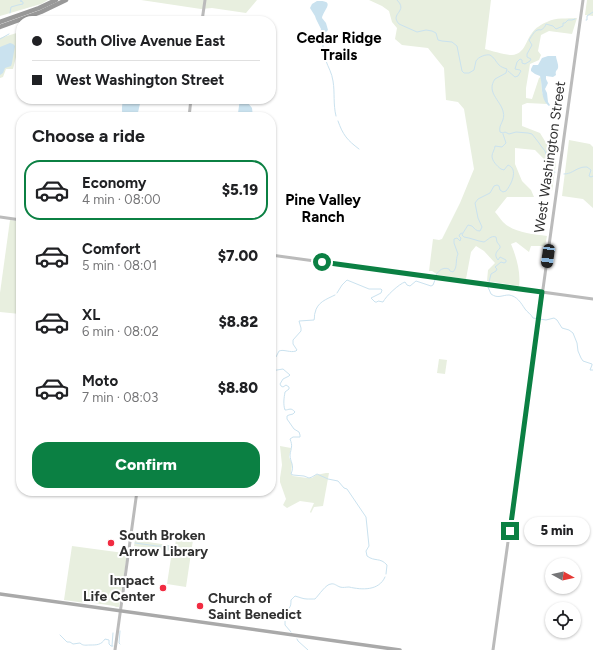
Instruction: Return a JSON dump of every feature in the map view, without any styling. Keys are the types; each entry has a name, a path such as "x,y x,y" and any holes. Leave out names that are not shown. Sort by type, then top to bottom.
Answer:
{"highway":[{"path":"17,16 56,0"},
{"path":"29,16 66,0"},
{"path":"0,22 16,16"},
{"path":"0,29 16,22"}],"main road":[{"path":"203,16 205,0"},
{"name":"West Washington Street","path":"493,650 583,0"},
{"path":"0,217 16,219"},
{"path":"276,256 593,299"},
{"path":"115,650 137,496"},
{"path":"0,594 400,650"}],"green space":[{"path":"0,0 48,0 41,4 0,16"},
{"path":"141,0 257,0 246,13 212,8 201,9"},
{"path":"369,0 491,0 485,49 509,55 520,52 533,31 550,20 577,18 572,34 549,31 541,35 538,51 541,55 539,60 530,64 526,98 532,99 539,78 541,77 542,92 547,104 527,103 522,105 522,126 540,133 556,163 552,191 550,188 544,159 535,150 515,148 515,164 522,181 531,190 534,197 507,197 495,212 507,226 512,229 535,235 547,236 545,246 531,246 529,252 516,242 511,244 518,264 519,286 487,281 488,270 495,263 484,251 476,246 471,252 466,279 438,275 432,271 429,271 433,239 442,239 460,203 474,169 464,109 458,102 446,100 444,68 428,48 402,45 395,39 397,28 392,22 389,11"},
{"path":"587,0 593,0 593,16 585,15"},
{"path":"16,33 16,57 13,69 6,69 3,77 0,78 0,38"},
{"path":"569,140 590,144 593,147 593,208 583,199 562,196"},
{"path":"10,220 16,221 16,314 0,312 0,293"},
{"path":"439,359 447,360 445,374 437,373"},
{"path":"280,446 291,448 289,457 292,463 291,474 293,476 312,478 316,475 329,473 323,506 314,507 311,513 310,512 314,503 300,501 287,508 283,505 286,499 280,482 282,465"},
{"path":"177,534 183,537 192,538 193,540 186,587 167,584 172,551 134,546 135,540 175,546"},
{"path":"72,546 124,553 127,555 119,607 64,600"}],"water":[{"path":"317,1 323,1 328,4 322,18 326,23 328,30 325,33 326,35 324,36 323,43 319,38 321,29 310,8 312,4"},
{"path":"10,43 15,46 12,63 11,66 5,68 3,73 0,75 0,47"},
{"path":"556,56 558,67 556,75 553,77 546,76 548,83 545,89 550,105 549,106 544,100 540,76 531,71 533,65 538,65 542,58"},
{"path":"122,104 140,104 138,112 122,112"},
{"path":"239,104 249,104 252,108 252,112 238,112"}],"waterway":[{"path":"10,13 11,7 23,4 23,2 20,1 22,0"},
{"path":"397,0 401,7 396,17 399,24 417,32 426,30 432,31 436,33 438,40 452,42 457,46 462,71 464,73 469,73 474,70 477,60 486,55 490,55 500,66 507,69 506,73 495,79 492,88 494,96 504,114 500,132 509,134 516,132 532,134 545,151 551,168 555,172"},
{"path":"586,20 587,16 593,12"},
{"path":"508,71 515,77 518,76 521,71 515,69 517,62 520,59 522,60 522,63 525,64 530,61 531,59 527,57 532,45 529,40 535,31 541,30 546,24 553,26 556,29 563,26 563,23 568,20 575,19"},
{"path":"0,39 9,34"},
{"path":"323,43 324,56"},
{"path":"326,61 332,78 336,116"},
{"path":"338,121 346,137 359,149"},
{"path":"489,282 491,274 497,269 495,267 501,262 506,262 506,260 500,257 498,260 496,257 497,251 500,248 496,237 491,237 484,242 464,237 462,235 468,225 479,231 482,227 478,218 475,203 478,199 490,193 494,186 497,185 499,186 500,190 503,192 506,191 512,181 514,173 511,167 508,165 504,170 501,169 492,158 495,146 502,147 506,143 503,134"},
{"path":"564,174 587,167 591,170 589,176 593,176"},
{"path":"436,275 443,269 447,268 453,272 455,270 458,254 454,239 457,238 460,241 461,238 459,236 462,233"},
{"path":"337,293 347,280 369,289 381,289 381,293 371,298 375,302 383,302 393,290 405,282 410,286 416,281 431,286 435,280"},
{"path":"488,287 491,294 498,297 509,295 517,298 533,318 546,320 554,318 557,320 562,328 573,333 581,358 583,361 592,364 590,370 593,370"},
{"path":"276,357 279,351 283,350 292,352 297,350 293,344 293,340 301,331 299,321 314,320 318,306 323,301 335,295"},
{"path":"276,370 283,369 290,375 283,379 280,384 283,387 286,385 289,387 289,389 285,392 284,408 285,410 294,410 295,412 287,416 287,419 300,435 300,437 293,437 290,439 292,445 290,457 293,468 291,474 309,478 317,474 328,479 338,481 344,488 347,489 366,517 369,546 366,551 367,556 380,560 387,565 386,574"},
{"path":"135,543 171,546"},
{"path":"291,632 285,625 285,618 291,600 295,596 306,599 315,599 329,584 359,589 370,588 379,585 385,577"},
{"path":"120,631 120,644"},
{"path":"112,646 113,633"},
{"path":"60,635 67,642 73,644 80,643 82,645 97,645 105,639 109,640 109,644 113,646"},
{"path":"297,639 308,650"}],"place":[{"name":"South Broken Arrow Library","path":"111,543"},
{"name":"Impact Life Center","path":"163,588"},
{"name":"Church of Saint Benedict","path":"200,606"}],"district":[{"name":"Cedar Ridge Trails","path":"339,46"},
{"name":"Pine Valley Ranch","path":"323,208"}],"route":[{"path":"322,262 542,292 510,531"}]}
